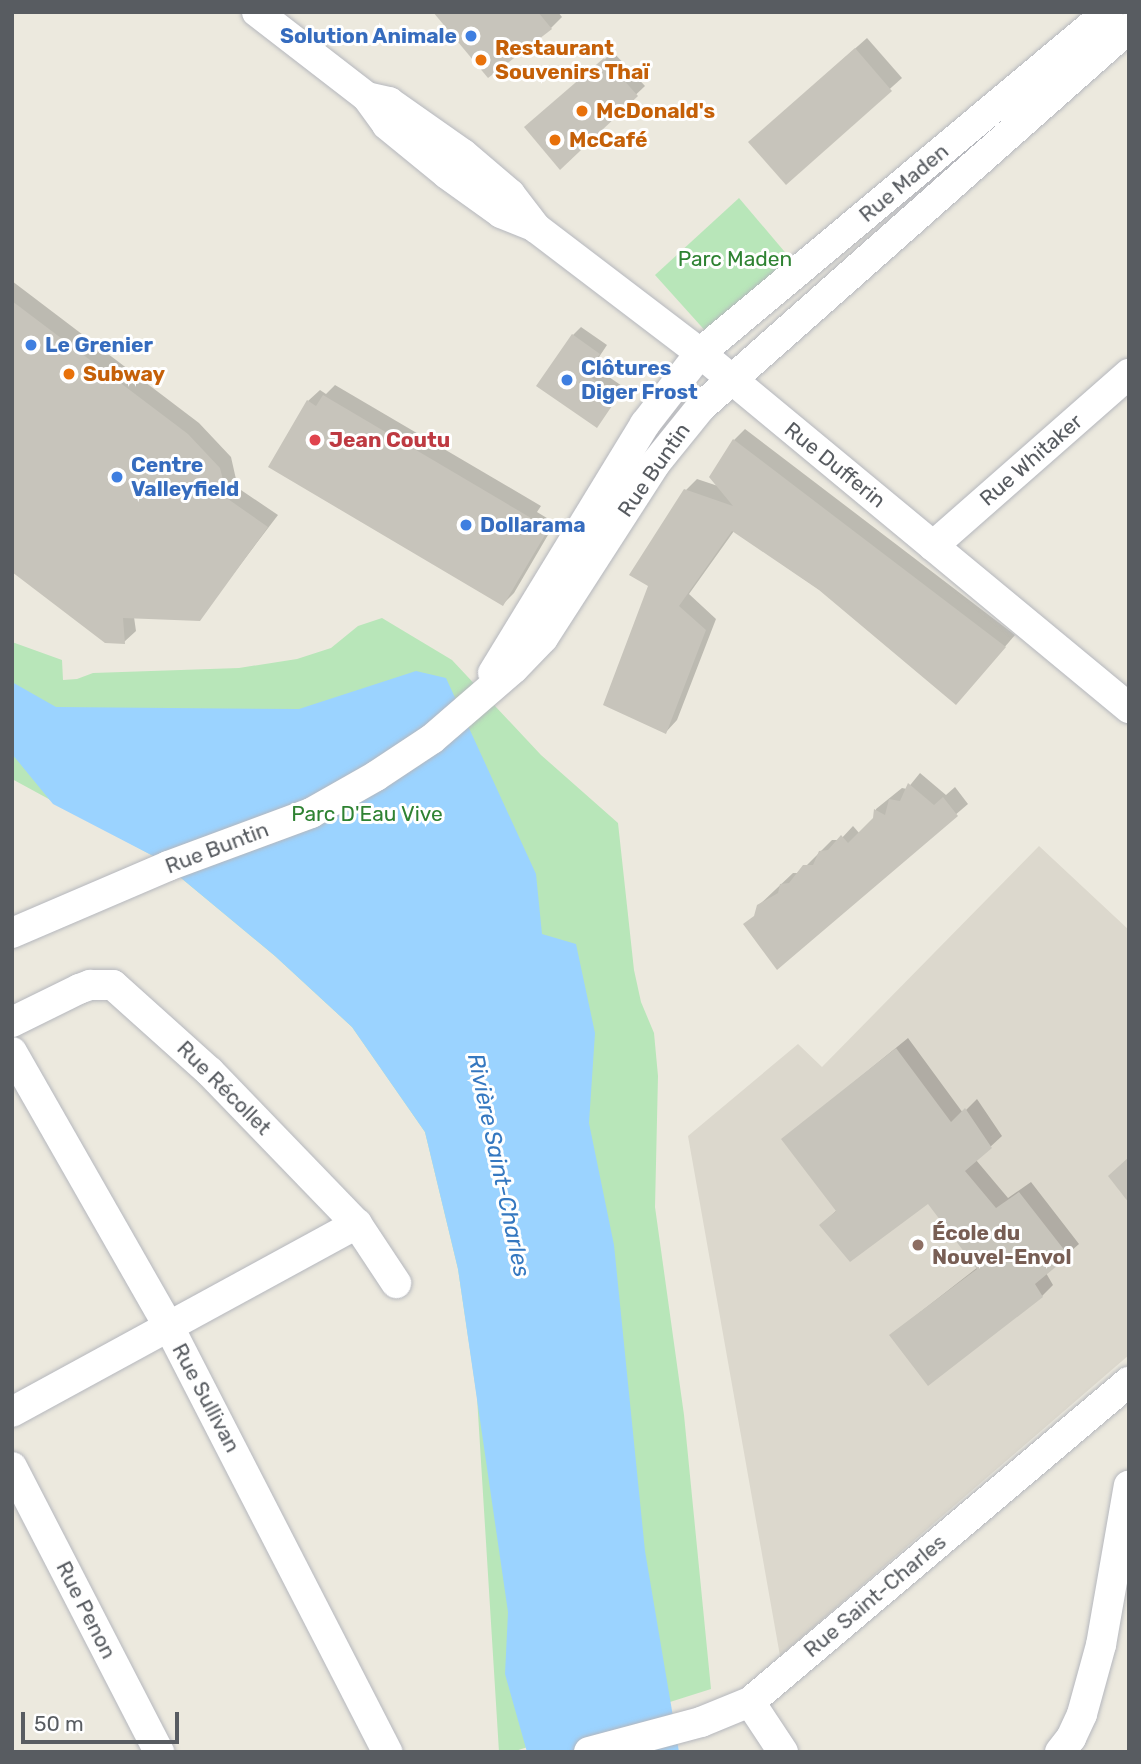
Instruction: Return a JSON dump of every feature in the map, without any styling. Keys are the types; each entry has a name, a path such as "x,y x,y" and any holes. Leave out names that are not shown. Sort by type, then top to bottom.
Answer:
{"street":[{"name":"Rue Dufferin","path":"257,12 368,97 387,125 447,174 501,214 536,228 700,353 1128,707"},
{"name":"Rue Maden","path":"700,353 1108,12"},
{"name":"Rue Maden","path":"731,380 1129,28"},
{"name":"Rue Buntin","path":"472,703 645,424 700,353"},
{"name":"Rue Whitaker","path":"933,546 1129,374"},
{"name":"Rue Buntin","path":"12,933 168,866 311,813 376,776 432,739 514,668 543,638 676,435 731,380"},
{"name":"Rue Récollet","path":"12,1022 79,989 90,985 113,985 210,1072 357,1224 396,1283"},
{"name":"Rue Sullivan","path":"12,1052 169,1327 387,1752"},
{"path":"12,1412 357,1224"},
{"name":"Rue Saint-Charles","path":"589,1752 701,1722 750,1702 1129,1382"},
{"name":"Rue Penon","path":"12,1467 159,1752"},
{"path":"1072,1747 1101,1645 1129,1485"},
{"path":"750,1702 783,1752"}],"shaded area":[{"name":"École du Nouvel-Envol","path":"1039,846 1129,930 1129,1355 780,1656 688,1136 798,1044 822,1067"}],"green space":[{"name":"Parc Maden","path":"739,198 795,264 709,335 655,275"},
{"name":"Parc D'Eau Vive","path":"382,618 452,660 541,755 618,823 634,970 641,1002 654,1033 658,1076 655,1207 684,1415 711,1689 512,1752 499,1752 477,1397 458,1269 425,1132 352,1027 275,956 157,858 12,779 12,642 62,660 63,680 77,679 93,673 239,668 297,659 331,648 358,626"}],"water":[{"name":"Parc D'Eau Vive","path":"416,671 446,678 536,874 542,934 576,944 595,1033 589,1123 614,1245 645,1551 679,1752 527,1752 505,1674 508,1612 458,1269 425,1132 352,1027 275,956 157,858 53,804 12,754 12,682 56,707 299,709"}],"building":[{"path":"433,12 538,12 552,29 488,78"},
{"path":"855,48 892,91 786,185 748,142"},
{"name":"McDonald's","path":"604,58 638,96 560,170 524,127"},
{"name":"Centre Valleyfield","path":"12,301 188,434 220,468 228,499 268,527 200,621 123,618 125,644 105,643 12,572"},
{"name":"Clôtures Diger Frost","path":"572,334 600,354 586,374 618,397 597,428 536,386"},
{"path":"323,395 531,518 527,524 545,535 503,606 268,467 307,400 316,406"},
{"path":"733,439 1006,647 956,705 819,590 732,531 679,606 706,630 666,734 603,705 648,586 629,575 684,489 733,506 709,477"},
{"path":"908,783 934,805 943,797 958,816 777,970 743,924 754,916 757,905 778,893 780,884 789,883 803,865 813,865 819,851 828,850 841,835 848,843 873,818 874,809 885,815 889,799 900,801"},
{"path":"896,1048 951,1122 965,1108 992,1148 965,1171 996,1208 1019,1192 1069,1256 1035,1284 1043,1297 928,1386 889,1335 977,1269 928,1204 850,1262 819,1225 836,1211 781,1139"},
{"path":"1129,1157 1129,1203 1108,1176"}],"place":[{"name":"Solution Animale","path":"471,36"},
{"name":"Restaurant Souvenirs Thaï","path":"481,60"},
{"name":"McDonald's","path":"582,111"},
{"name":"McCafé","path":"555,140"},
{"name":"Le Grenier","path":"31,345"},
{"name":"Subway","path":"69,374"},
{"name":"Clôtures Diger Frost","path":"567,380"},
{"name":"Jean Coutu","path":"315,440"},
{"name":"Centre Valleyfield","path":"117,477"},
{"name":"Dollarama","path":"466,525"},
{"name":"École du Nouvel-Envol","path":"918,1245"}],"water label":[{"name":"Rivière Saint-Charles","path":"499,1165"}]}
